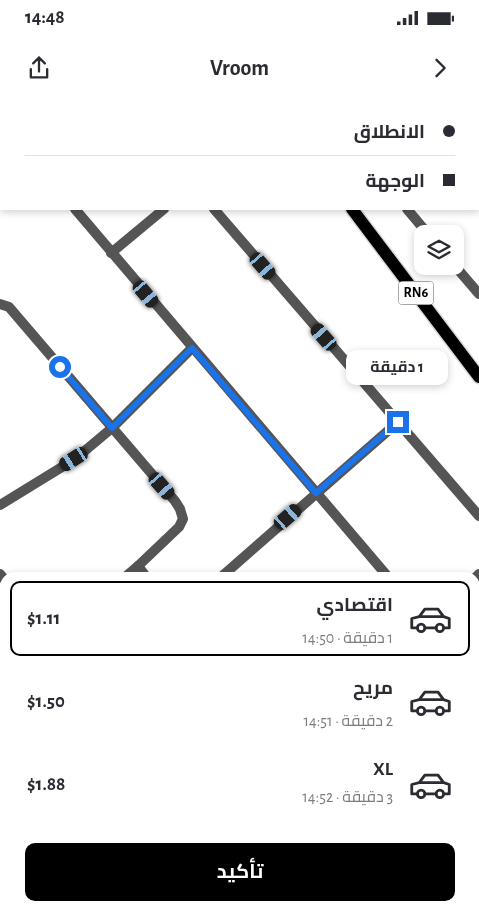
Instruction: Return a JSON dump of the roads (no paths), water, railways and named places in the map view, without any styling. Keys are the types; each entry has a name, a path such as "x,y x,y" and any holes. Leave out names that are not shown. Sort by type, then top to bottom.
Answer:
{"main road":[{"name":"RN6","path":"353,210 479,377"}],"street":[{"path":"76,210 316,493 380,572"},
{"path":"111,253 163,210"},
{"path":"215,210 479,516"},
{"path":"408,210 420,225"},
{"path":"463,275 479,294"},
{"path":"0,304 8,307 175,500 180,509 183,519 179,527 131,572"},
{"path":"0,505 74,459 112,428 192,348"},
{"path":"227,572 398,422"},
{"path":"138,566 142,572"}]}
